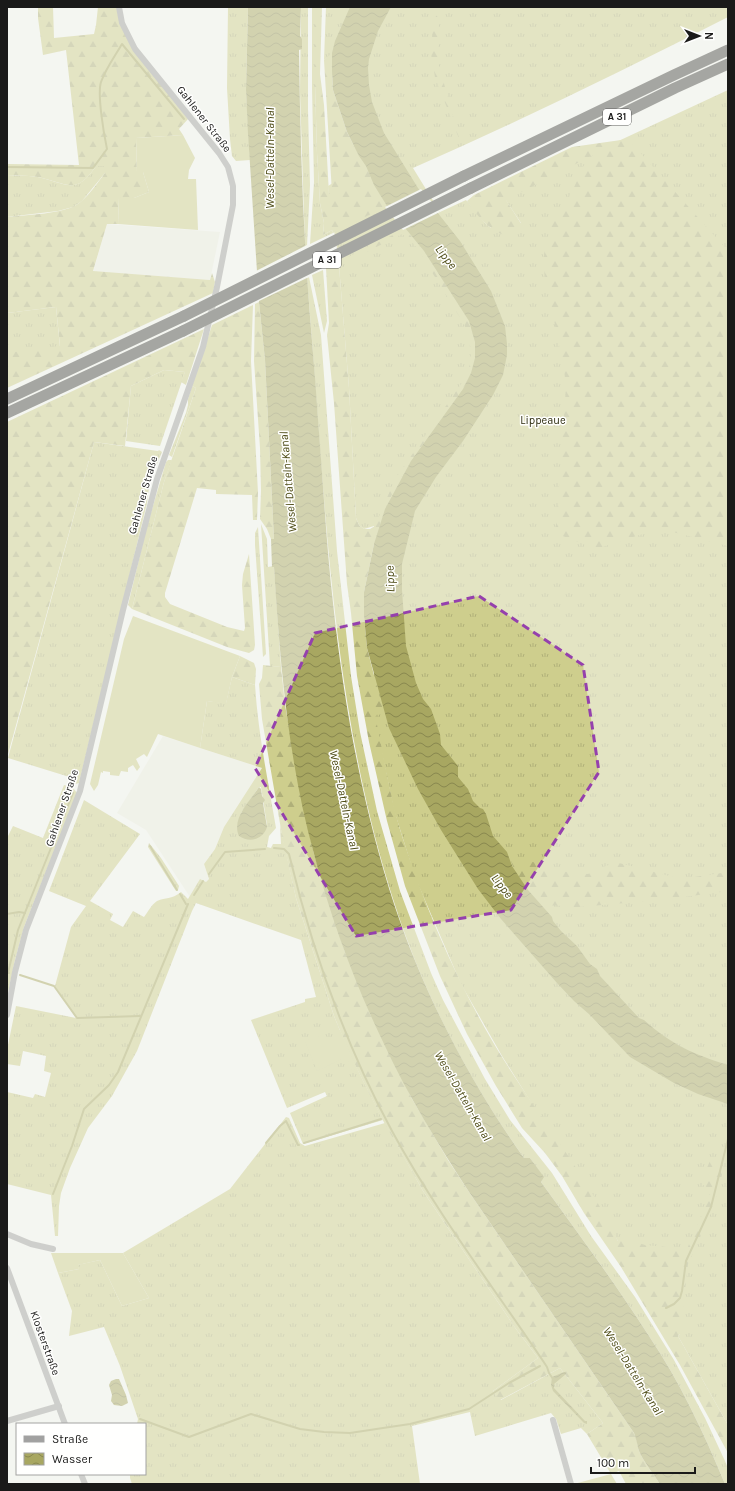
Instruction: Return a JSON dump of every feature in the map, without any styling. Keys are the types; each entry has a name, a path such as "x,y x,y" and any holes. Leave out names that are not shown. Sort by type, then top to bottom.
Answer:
{"highway":[{"name":"A 31","path":"7,399 184,316 464,176 674,74 728,50"},
{"name":"A 31","path":"7,413 183,331 471,188 728,64"}],"street":[{"name":"Gahlener Straße","path":"7,1015 15,972 26,930 80,792 125,602 157,479 203,347 217,287 233,205 233,186 228,167 219,153 135,49 122,23 119,7"},
{"path":"7,1234 31,1244 53,1249"},
{"name":"Klosterstraße","path":"7,1268 65,1423"},
{"path":"7,1421 59,1406"},
{"path":"553,1420 570,1484"}],"highlighted area":[{"path":"479,596 583,665 599,772 511,910 356,936 255,768 315,633"}],"shaded area":[{"path":"107,224 220,232 210,280 93,272"},
{"path":"163,736 262,768 224,827 215,849 204,864 209,879 206,882 196,886 190,897 146,830 117,813"}],"green space":[{"path":"38,7 53,7 54,38 94,34 98,7 117,7 120,25 188,119 179,129 183,135 136,138 137,172 143,172 149,192 134,198 119,198 118,224 107,224 93,271 210,280 212,273 215,282 213,293 7,388 7,353 60,346 56,307 7,313 7,217 55,212 73,207 86,197 105,173 105,166 96,166 83,181 72,185 66,185 38,177 7,175 7,164 79,165 66,50 43,55"},
{"path":"228,7 248,7 246,90 250,160 236,161 232,156 227,88"},
{"path":"301,7 308,7 310,185 307,246 305,246 300,92"},
{"path":"312,7 315,7 317,153 320,203 324,223 323,235 332,230 333,233 310,244 314,182"},
{"path":"315,7 322,7 320,74 324,105 329,194 332,193 324,60 332,53 333,90 347,132 359,156 366,166 374,185 387,206 333,233 332,230 323,235 324,223 320,203 317,153"},
{"name":"Lippeaue","path":"326,7 728,7 728,17 572,95 413,168 440,212 466,200 491,228 521,223 505,199 584,157 728,90 728,1425 678,1336 680,1334 677,1335 502,1056 461,984 415,877 394,810 374,715 374,526 364,529 359,525 356,518 349,388 340,265 328,186 360,166 327,58 324,60"},
{"path":"444,7 439,19 438,62 460,141 435,77 431,54 433,20"},
{"path":"183,135 195,158 189,170 188,179 196,179 198,230 118,224 119,197 134,198 149,192 143,172 137,172 136,138"},
{"path":"628,139 728,251 728,546 661,529 596,549 555,533 566,386 543,265 545,247 555,212 571,194 584,165 593,155 506,200 522,225 521,232 515,236 501,234 487,225 467,201 474,195 572,147"},
{"path":"96,166 105,166 105,173 82,201 73,207 58,211 7,217 7,175 38,177 66,185 72,185 83,181"},
{"path":"405,229 424,251 469,321 475,342 475,358 471,373 463,389 411,461 396,486 385,509 374,544 364,592 364,616 367,648 384,714 375,715 398,824 412,867 434,923 473,1006 502,1057 578,1170 606,1217 618,1241 687,1249 712,1190 703,1185 701,1181 710,1161 724,1167 714,1206 688,1264 680,1334 678,1336 728,1425 728,1453 680,1365 621,1267 584,1213 562,1176 545,1153 522,1128 496,1086 467,1034 440,976 405,886 387,821 369,742 357,676 347,584 334,403 327,335 329,323 326,268","holes":["402,234 412,242 464,324 468,335 471,353 469,369 466,377 395,479 375,526 370,529 364,529 359,525 356,518 349,388 339,266"]},
{"path":"323,270 327,321 324,333 312,275"},
{"path":"309,277 321,335 337,551 351,676 360,732 377,811 400,891 431,973 443,1000 485,1079 510,1120 552,1173 591,1236 635,1297 674,1360 705,1418 725,1461 728,1468 728,1484 725,1484 691,1408 660,1353 610,1277 541,1182 543,1177 530,1158 524,1158 504,1129 467,1069 435,1006 396,908 374,831 356,754 343,675 325,517 307,278"},
{"path":"259,302 265,360 274,539 271,539 267,529 260,519 260,448 254,361 255,304"},
{"path":"253,305 251,361 258,493 257,520 253,520 252,495 216,494 216,490 197,488 165,593 165,597 170,604 227,627 244,631 242,585 243,574 249,554 255,645 254,650 249,653 227,647 132,609 164,482 196,388 192,386 212,325"},
{"path":"56,307 60,347 7,354 7,313"},
{"path":"204,329 186,385 181,382 185,372 164,370 131,386 125,446 94,442 7,758 7,422"},
{"path":"164,370 185,372 160,446 126,441 131,386"},
{"path":"192,386 196,388 172,457 169,455 186,413"},
{"path":"94,442 159,450 162,452 150,480 147,503 79,783 75,784 76,779 8,758"},
{"path":"168,460 172,460 164,482 132,609 128,605 147,526 166,462"},
{"path":"261,524 267,539 268,567 274,566 281,667 270,666"},
{"path":"258,527 266,654 263,657 255,545 255,533"},
{"path":"133,616 240,656 232,677 226,704 207,701 200,748 158,734 147,757 144,754 136,759 140,767 137,771 133,765 128,768 128,772 121,771 119,776 110,775 110,772 103,771 103,773 101,772 98,785 94,791 90,784 124,639"},
{"path":"240,656 254,663 256,669 255,685 232,677"},
{"path":"263,665 281,667 285,705 304,811 314,854 345,952 412,1099 469,1192 634,1433 642,1456 660,1484 626,1484 619,1471 611,1474 587,1434 603,1423 560,1368 500,1400 493,1391 538,1358 516,1329 423,1191 381,1117 351,1057 334,1016 296,898 283,841 262,719 259,684 262,678"},
{"path":"232,677 255,685 261,739 276,828 269,836 267,847 271,848 273,844 281,844 280,825 296,898 334,1016 351,1057 383,1120 303,1144 290,1113 327,1096 325,1092 287,1108 251,1020 305,1002 305,999 316,997 301,940 196,903 137,1051 112,1096 88,1128 70,1168 61,1193 58,1236 55,1236 51,1195 7,1184 7,1092 33,1098 35,1094 45,1097 51,1073 44,1071 46,1056 23,1051 20,1066 7,1064 7,1050 16,1006 76,1018 55,986 71,927 86,906 49,891 84,800 140,834 90,901 113,914 110,920 123,927 133,911 144,917 157,901 174,896 181,892 188,899 200,879 206,882 209,879 204,864 215,849 224,827 262,768 200,748 207,701 226,703","holes":["259,787 261,787 262,797 267,825 241,813"]},
{"path":"64,785 73,788 77,793 24,927 7,997 7,838 13,826 43,838"},
{"path":"149,843 161,858 179,886 178,890 176,891 148,847"},
{"path":"510,858 541,863 558,871 588,874 615,862 681,879 728,872 728,891 673,898 575,907 552,905 543,907 519,878"},
{"path":"340,1030 362,1080 360,1081 355,1069 352,1070 348,1061 344,1063 342,1059 317,1071 305,1041 325,1035 331,1042"},
{"path":"286,1117 289,1118 300,1143 305,1146 385,1123 423,1191 516,1329 538,1358 493,1391 501,1400 560,1368 603,1423 587,1434 581,1428 561,1434 556,1419 551,1413 475,1436 470,1412 412,1426 420,1484 132,1484 130,1475 146,1475 146,1423 137,1423 138,1419 120,1366 104,1327 69,1336 72,1311 58,1273 79,1269 77,1265 100,1260 122,1306 149,1298 123,1253 230,1189"},
{"path":"51,1253 123,1253 149,1298 122,1306 100,1260 78,1265 79,1269 58,1273"},
{"path":"611,1474 617,1484 574,1484"}],"water":[{"name":"Wesel-Datteln-Kanal","path":"248,7 301,7 300,36 302,39 302,49 299,50 304,219 326,534 343,680 356,757 373,833 395,907 420,973 467,1069 504,1129 524,1158 530,1158 544,1177 541,1182 610,1277 660,1353 691,1408 725,1484 660,1484 639,1452 634,1433 469,1192 413,1101 393,1063 363,998 344,951 328,903 305,819 286,711 274,567 272,567 271,539 274,539 265,360 259,302 246,90"},
{"name":"Lippe","path":"350,7 391,7 378,31 369,59 369,85 372,102 384,133 418,188 460,241 491,291 505,326 507,344 507,355 503,375 493,395 463,441 436,477 415,511 402,564 402,590 406,646 416,683 423,699 431,709 440,734 441,745 458,766 458,777 468,789 473,801 483,809 493,836 507,852 512,866 528,890 552,917 553,921 561,931 577,946 590,964 597,969 600,976 639,1018 683,1048 728,1065 728,1104 698,1094 674,1083 630,1057 557,983 501,919 478,889 441,830 418,789 389,728 367,648 364,616 364,592 374,544 385,509 411,461 463,389 471,373 475,358 475,342 469,321 424,251 387,206 374,185 366,166 359,156 347,132 333,90 332,53 335,41"},
{"path":"259,787 265,800 263,803 267,827 262,835 251,840 239,836 237,823 243,810"},
{"path":"566,1372 566,1374 554,1384 554,1388 585,1421 587,1421 587,1424 584,1423 553,1391 551,1385 552,1377"},
{"path":"119,1379 128,1403 122,1406 114,1405 111,1401 112,1395 109,1385 111,1381"}],"pier":[{"path":"421,189 440,212 403,230 385,207"},
{"path":"307,245 309,277 257,302 256,271"}],"waterway":[{"path":"7,167 93,168 107,149 100,105 101,82 122,44 184,119"},
{"path":"9,973 18,930 73,793"},
{"path":"150,846 177,890"},
{"path":"274,848 284,849 289,854 308,926 332,996 359,1065 392,1131 409,1162 447,1222 547,1367 553,1379"},
{"path":"209,874 225,852 265,849"},
{"path":"194,895 203,881"},
{"path":"180,894 186,904"},
{"path":"53,1194 72,1146 84,1109 109,1085 118,1072 188,904"},
{"path":"7,914 19,912 25,913"},
{"path":"20,975 54,986 77,1018 140,1016"},
{"path":"304,1143 381,1119"},
{"path":"266,1143 286,1121 299,1145"},
{"path":"666,1308 674,1304 680,1298 686,1261 711,1207 728,1139"},
{"path":"140,1419 189,1437 251,1414 300,1429 350,1433 410,1424 469,1409 509,1383 540,1366"}]}
